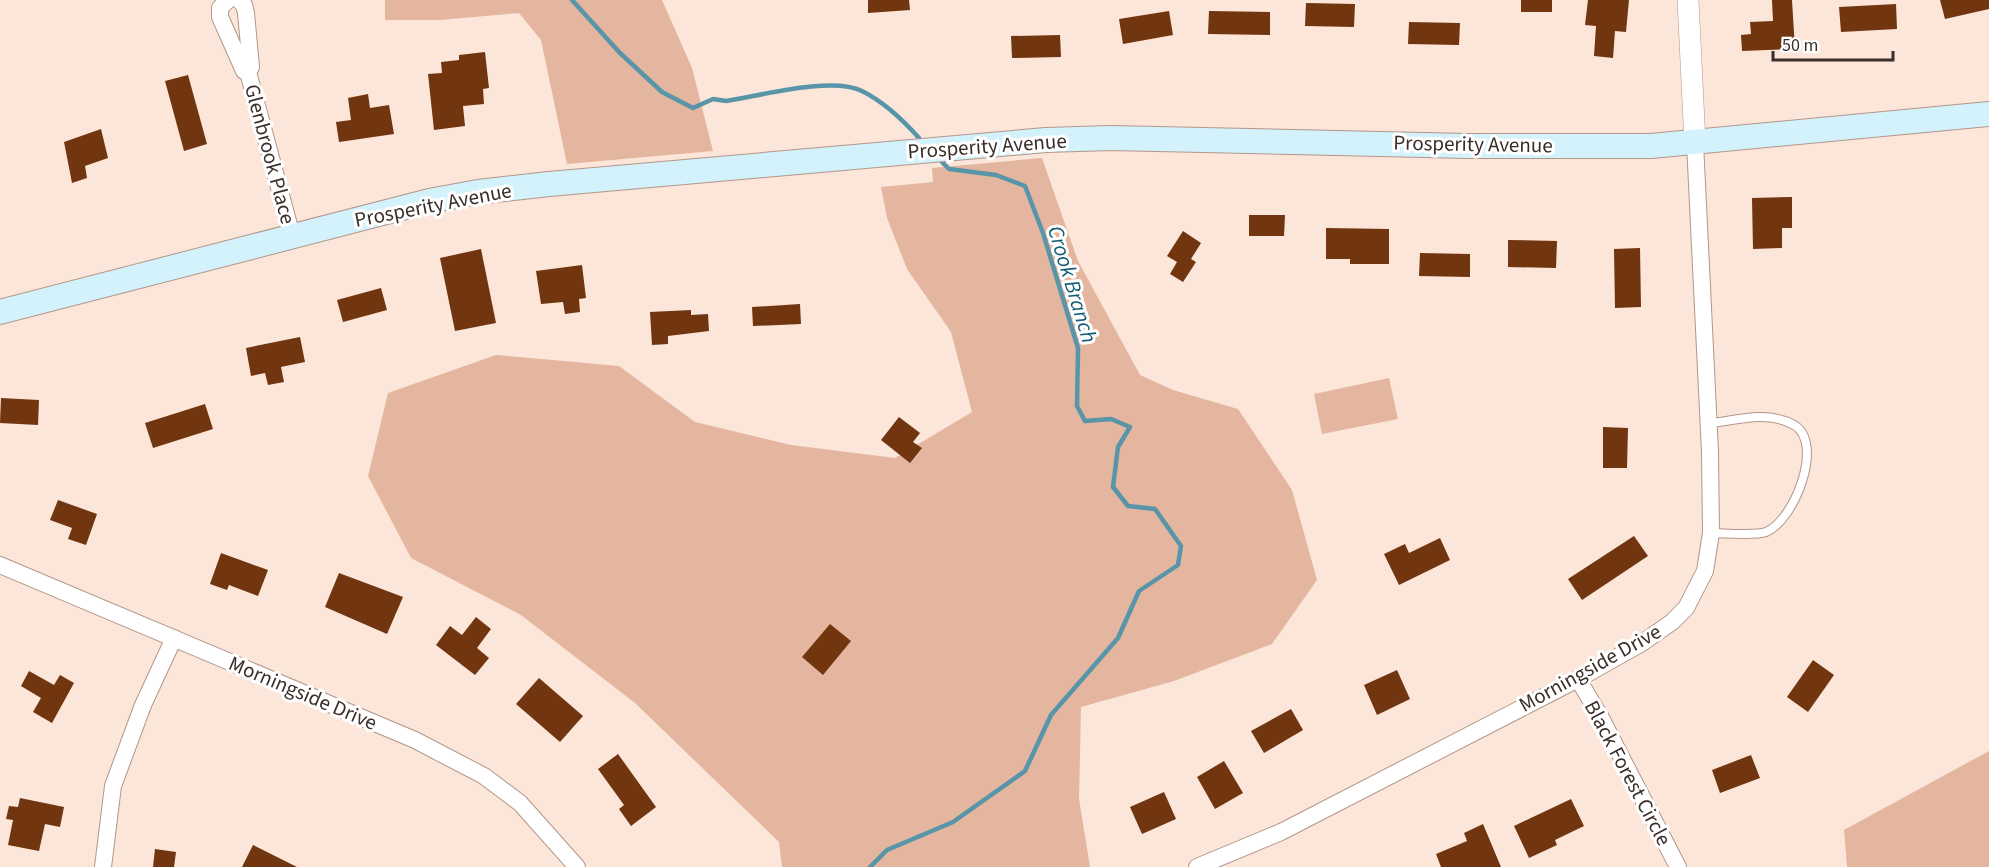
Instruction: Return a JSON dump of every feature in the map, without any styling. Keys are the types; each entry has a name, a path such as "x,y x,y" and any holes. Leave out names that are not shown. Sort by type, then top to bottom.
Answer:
{"main road":[{"name":"Prosperity Avenue","path":"0,312 292,236 478,192 1046,140 1111,138 1468,146 1695,143 1989,114"}],"street":[{"path":"228,0 220,8 220,17 244,71 248,72 251,67 246,13 244,5 239,0"},
{"path":"1688,0 1695,143"},
{"name":"Glenbrook Place","path":"248,72 292,236"},
{"name":"Morningside Drive","path":"1197,867 1292,827 1578,679 1642,643 1672,622 1686,608 1706,571 1711,533 1695,143"},
{"name":"Morningside Drive","path":"0,565 415,740 459,761 520,803 577,867"},
{"path":"102,867 107,852 113,786 143,705 174,638"},
{"name":"Black Forest Circle","path":"1578,679 1600,716 1678,867"}],"lane":[{"path":"1708,424 1774,416 1797,426 1807,442 1804,482 1783,519 1766,532 1711,533"}],"shaded area":[{"path":"385,0 662,0 692,68 713,151 567,164 541,40 519,13 440,20 385,20"},
{"path":"1042,158 1078,261 1140,375 1173,390 1238,409 1292,490 1317,580 1272,644 1174,681 1081,707 1079,799 1090,867 782,867 779,842 635,703 521,615 411,558 368,476 388,393 496,355 619,366 695,422 791,445 895,458 972,412 951,332 907,269 887,218 881,187 933,182 932,168"},
{"path":"1389,378 1398,419 1322,434 1314,394"},
{"path":"1989,751 1989,867 1847,867 1844,830"}],"building":[{"path":"868,0 909,0 910,10 868,13"},
{"path":"1521,0 1552,0 1552,12 1521,12"},
{"path":"1588,0 1629,0 1626,32 1615,31 1613,58 1594,56 1596,26 1585,25"},
{"path":"1772,0 1792,0 1795,49 1742,51 1741,35 1751,34 1750,22 1773,21"},
{"path":"1940,0 1989,0 1989,9 1945,19"},
{"path":"1306,3 1355,4 1354,27 1305,26"},
{"path":"1896,4 1897,29 1841,32 1839,7"},
{"path":"1169,11 1173,35 1123,44 1119,19"},
{"path":"1209,11 1270,12 1270,35 1208,34"},
{"path":"1409,22 1460,23 1459,45 1408,44"},
{"path":"1060,35 1061,57 1012,58 1011,36"},
{"path":"485,52 489,88 483,89 484,104 463,106 465,126 434,130 428,74 442,73 441,62 459,60 459,55"},
{"path":"188,75 207,144 184,151 165,81"},
{"path":"368,94 370,108 389,105 394,134 339,142 336,122 351,120 348,98"},
{"path":"101,129 108,158 85,166 87,178 72,183 64,142"},
{"path":"1792,197 1792,228 1782,228 1782,248 1753,249 1752,198"},
{"path":"1249,215 1285,215 1284,236 1249,236"},
{"path":"1326,228 1389,229 1389,264 1350,264 1350,259 1326,259"},
{"path":"1183,231 1201,243 1191,259 1196,262 1183,282 1170,274 1177,262 1167,256"},
{"path":"1508,240 1557,241 1556,268 1508,267"},
{"path":"1640,248 1641,307 1615,308 1614,249"},
{"path":"481,249 496,323 455,331 440,258"},
{"path":"1420,253 1470,254 1470,277 1419,276"},
{"path":"582,265 586,298 579,299 580,312 565,314 563,302 541,304 536,271"},
{"path":"381,288 387,310 343,322 337,300"},
{"path":"800,304 801,324 753,326 752,307"},
{"path":"691,310 691,315 708,314 709,331 668,336 668,344 652,345 650,312"},
{"path":"300,337 305,362 281,367 284,382 268,385 265,373 251,376 246,348"},
{"path":"1,398 39,400 38,425 0,423"},
{"path":"205,404 213,429 153,448 145,423"},
{"path":"899,417 920,433 913,442 922,448 910,463 881,440"},
{"path":"1603,427 1628,428 1627,468 1603,468"},
{"path":"58,500 97,514 86,545 68,539 72,528 50,520"},
{"path":"1634,536 1648,556 1582,600 1568,579"},
{"path":"1440,538 1450,560 1399,585 1384,554 1405,544 1409,553"},
{"path":"221,553 268,570 258,596 229,585 227,590 210,584"},
{"path":"339,573 403,597 387,634 325,607"},
{"path":"476,617 491,629 477,648 489,658 475,675 436,645 450,626 462,635"},
{"path":"830,624 851,641 823,675 802,657"},
{"path":"1813,660 1834,675 1808,712 1787,697"},
{"path":"1397,670 1410,699 1377,715 1364,685"},
{"path":"29,671 54,685 60,675 74,683 52,723 33,712 41,698 21,686"},
{"path":"539,678 583,716 560,742 516,704"},
{"path":"1291,709 1303,730 1264,753 1251,731"},
{"path":"618,754 656,807 631,826 619,809 624,805 598,769"},
{"path":"1751,755 1760,778 1720,793 1712,770"},
{"path":"1224,761 1243,793 1215,809 1197,777"},
{"path":"1164,792 1176,819 1142,834 1130,807"},
{"path":"20,798 64,807 60,827 45,824 39,851 8,845 13,820 6,819 9,806 18,807"},
{"path":"1571,799 1584,826 1555,840 1557,845 1529,858 1514,826"},
{"path":"1483,824 1501,867 1441,867 1436,854 1467,841 1464,833"},
{"path":"253,845 297,867 242,867"},
{"path":"155,849 176,852 174,867 153,867"}],"waterway":[{"name":"Crook Branch","path":"572,0 620,53 662,92 693,108 713,99 726,101 814,86 849,87 878,100 919,138"},
{"name":"Crook Branch","path":"870,867 887,850 953,822 1025,771 1051,715 1118,638 1139,591 1178,565 1181,546 1155,509 1128,506 1113,487 1118,447 1130,427 1111,419 1085,421 1077,406 1078,348 1043,233 1025,186 996,175 949,169 942,162"}]}
